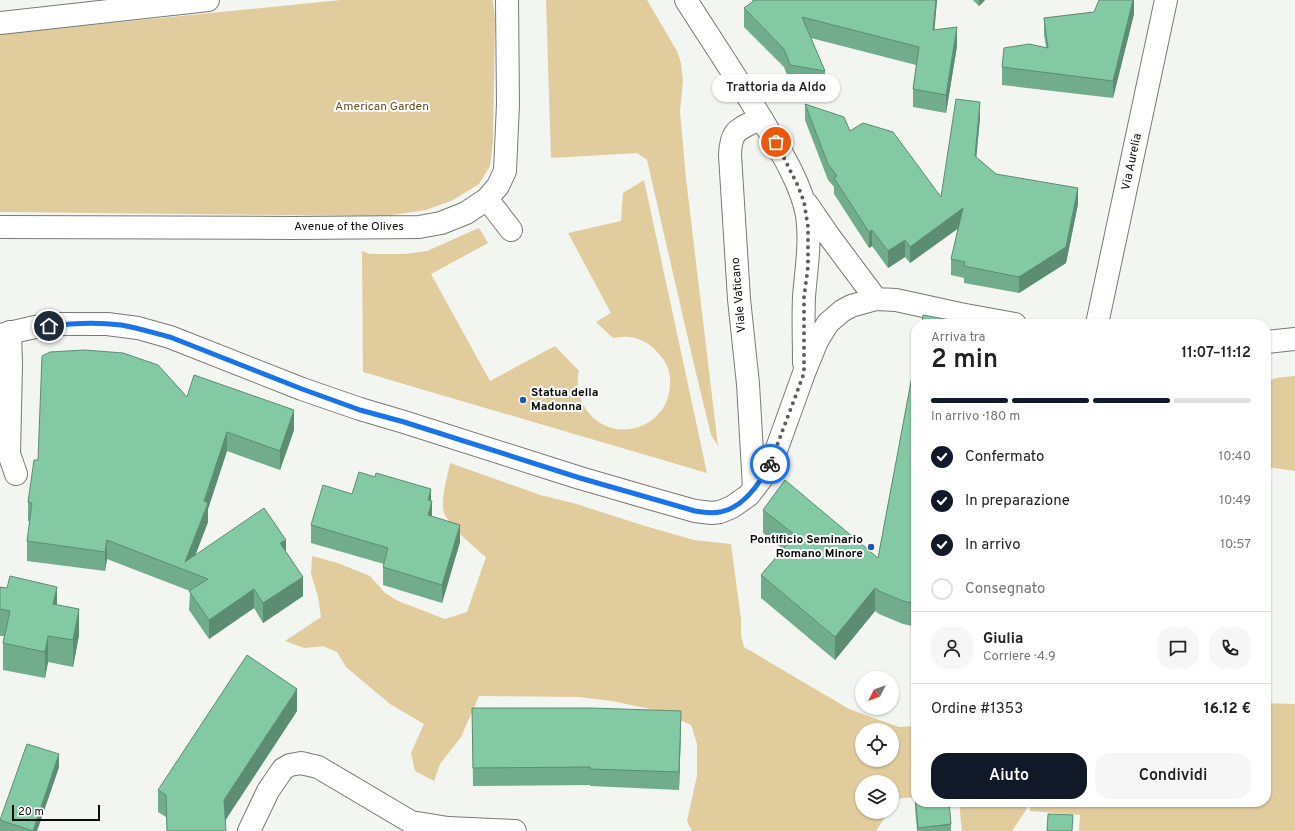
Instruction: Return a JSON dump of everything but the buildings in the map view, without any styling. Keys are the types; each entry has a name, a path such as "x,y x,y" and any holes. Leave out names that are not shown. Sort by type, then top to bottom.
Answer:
{"street":[{"path":"0,23 208,0"},
{"name":"Avenue of the Olives","path":"0,227 419,227 441,223 466,213 487,199 498,186 505,171 508,104 507,0"},
{"path":"686,0 776,142 804,202 808,227 808,267 804,297 804,373"},
{"name":"Via Aurelia","path":"1098,319 1166,0"},
{"name":"Viale Vaticano","path":"754,488 748,384 739,299 730,143 734,134 761,118"},
{"path":"801,195 829,236 876,299"},
{"path":"487,199 511,230"},
{"path":"16,474 9,454 11,365 5,334 35,327 61,324 86,323 123,325 170,337 360,410 404,422 580,478 695,511 712,513 726,510 743,500 765,474 773,459 817,341 834,316 851,306 876,299 908,302 988,319"},
{"path":"1271,341 1295,339"},
{"path":"249,831 268,791 283,769 290,765 301,763 318,767 411,822 448,828 515,831"}],"green space":[{"name":"American Garden","path":"341,0 493,0 495,20 493,142 490,166 479,184 453,200 426,210 385,216 0,212 0,34"},
{"path":"546,0 647,0 677,51 681,63 683,81 680,111 686,179 718,446 711,435 647,160 637,153 551,158"},
{"path":"644,180 707,473 363,372 362,251 370,254 405,254 427,251 479,228 488,243 431,274 490,381 555,346 579,371 578,389 580,398 594,419 607,426 621,429 635,428 648,422 659,413 667,400 670,384 668,368 662,357 649,345 639,339 627,337 613,338 596,322 611,313 568,233 621,221 623,193"},
{"path":"1295,376 1295,471 1271,468 1271,380"},
{"path":"450,463 540,495 573,503 645,526 694,540 731,544 741,619 741,636 744,647 855,711 855,715 866,715 888,723 855,723 855,767 899,767 899,727 911,726 911,797 899,799 899,775 855,775 855,819 884,819 876,831 692,831 687,821 697,776 697,744 691,725 660,711 612,701 579,697 479,696 461,737 440,764 434,781 415,771 411,753 424,724 390,704 346,667 337,652 323,646 304,648 285,641 321,617 318,597 311,573 312,556 338,563 370,576 385,593 398,601 445,619 467,612 486,557 454,528 443,509 443,498"},
{"path":"1271,703 1295,704 1295,831 1079,831 1080,815 1030,811 1030,807 1271,807"},
{"path":"960,807 1027,807 1012,831 962,831"}],"way so far":[{"path":"770,464 804,373 804,297 808,267 808,227 804,202 798,186 776,142"}],"place":[{"name":"Trattoria da Aldo","path":"776,142"},
{"name":"Statua della Madonna","path":"523,400"},
{"name":"Pontificio Seminario Romano Minore","path":"871,547"}],"route":[{"path":"49,326 86,323 123,325 170,337 360,410 404,422 580,478 695,511 712,513 720,512 732,507 749,495 765,474 770,464"}]}
